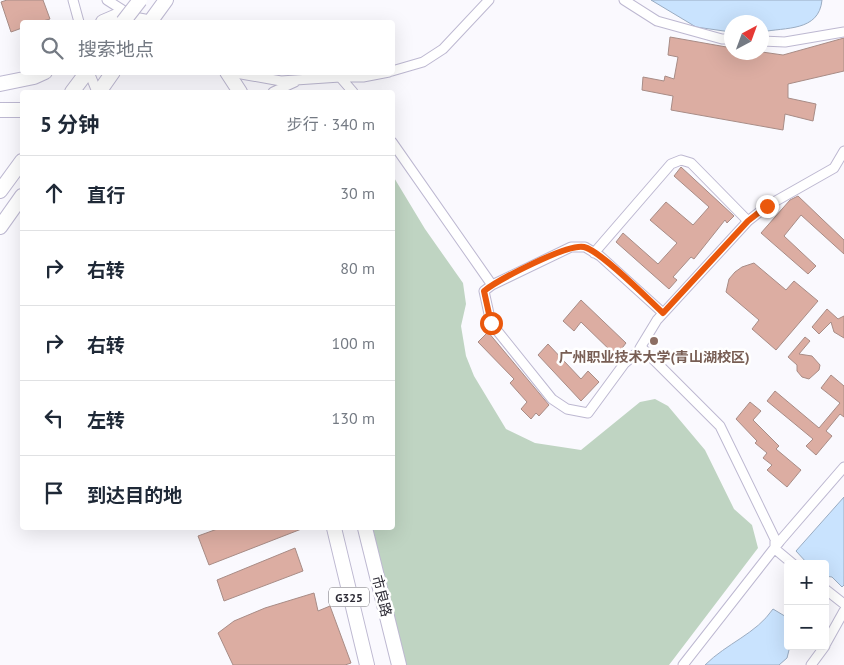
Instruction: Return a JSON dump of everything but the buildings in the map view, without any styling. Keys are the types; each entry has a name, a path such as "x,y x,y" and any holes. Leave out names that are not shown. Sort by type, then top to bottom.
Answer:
{"highway":[{"path":"139,20 140,0"},
{"path":"141,20 166,0"},
{"path":"108,20 117,16 132,20"},
{"path":"0,84 38,75"},
{"path":"74,90 86,75"},
{"path":"100,90 111,75"},
{"path":"230,75 239,90"},
{"path":"0,110 20,110"},
{"path":"0,191 20,164"},
{"path":"0,227 20,199"},
{"name":"G325","path":"334,530 367,665"},
{"name":"市良路","path":"365,530 399,665"}],"street":[{"path":"73,0 78,20"},
{"path":"107,0 136,20"},
{"path":"395,71 423,62 443,49 489,0"},
{"path":"624,0 657,21 724,39"},
{"path":"769,41 785,42 844,32"},
{"path":"90,75 97,90"},
{"path":"245,75 274,80 300,80 374,75"},
{"path":"340,77 351,90"},
{"path":"278,90 300,80"},
{"path":"395,146 492,285"},
{"path":"663,313 585,247 571,247 492,285 484,291 491,323 552,399 567,410 588,413 624,364 640,348 663,313 748,221 767,206 834,168 844,150"},
{"path":"594,253 671,164 681,160 691,163 748,221"},
{"path":"640,348 720,426 775,539 775,549"},
{"path":"682,665 844,467"},
{"path":"775,549 789,560"},
{"path":"829,592 844,604"},
{"path":"829,639 844,611"},
{"path":"811,665 822,650"}],"green space":[{"path":"395,179 425,229 463,283 466,304 461,326 466,356 474,376 506,429 535,443 581,450 640,402 655,399 668,406 705,450 734,509 752,525 758,548 669,665 403,665 366,530 395,530"}],"water":[{"path":"651,0 822,0 820,10 815,18 800,26 769,31 769,15 724,15 724,31 696,27"},
{"path":"844,497 844,585 842,587 832,577 829,577 829,560 804,560 796,551"},
{"path":"773,609 784,616 784,650 789,650 787,658 779,665 705,665 750,632"}],"place":[{"name":"广州职业技术大学(青山湖校区)","path":"654,341"}],"route":[{"path":"491,323 484,291 502,279 571,247 585,247 600,256 663,313 748,221 767,206"}]}
